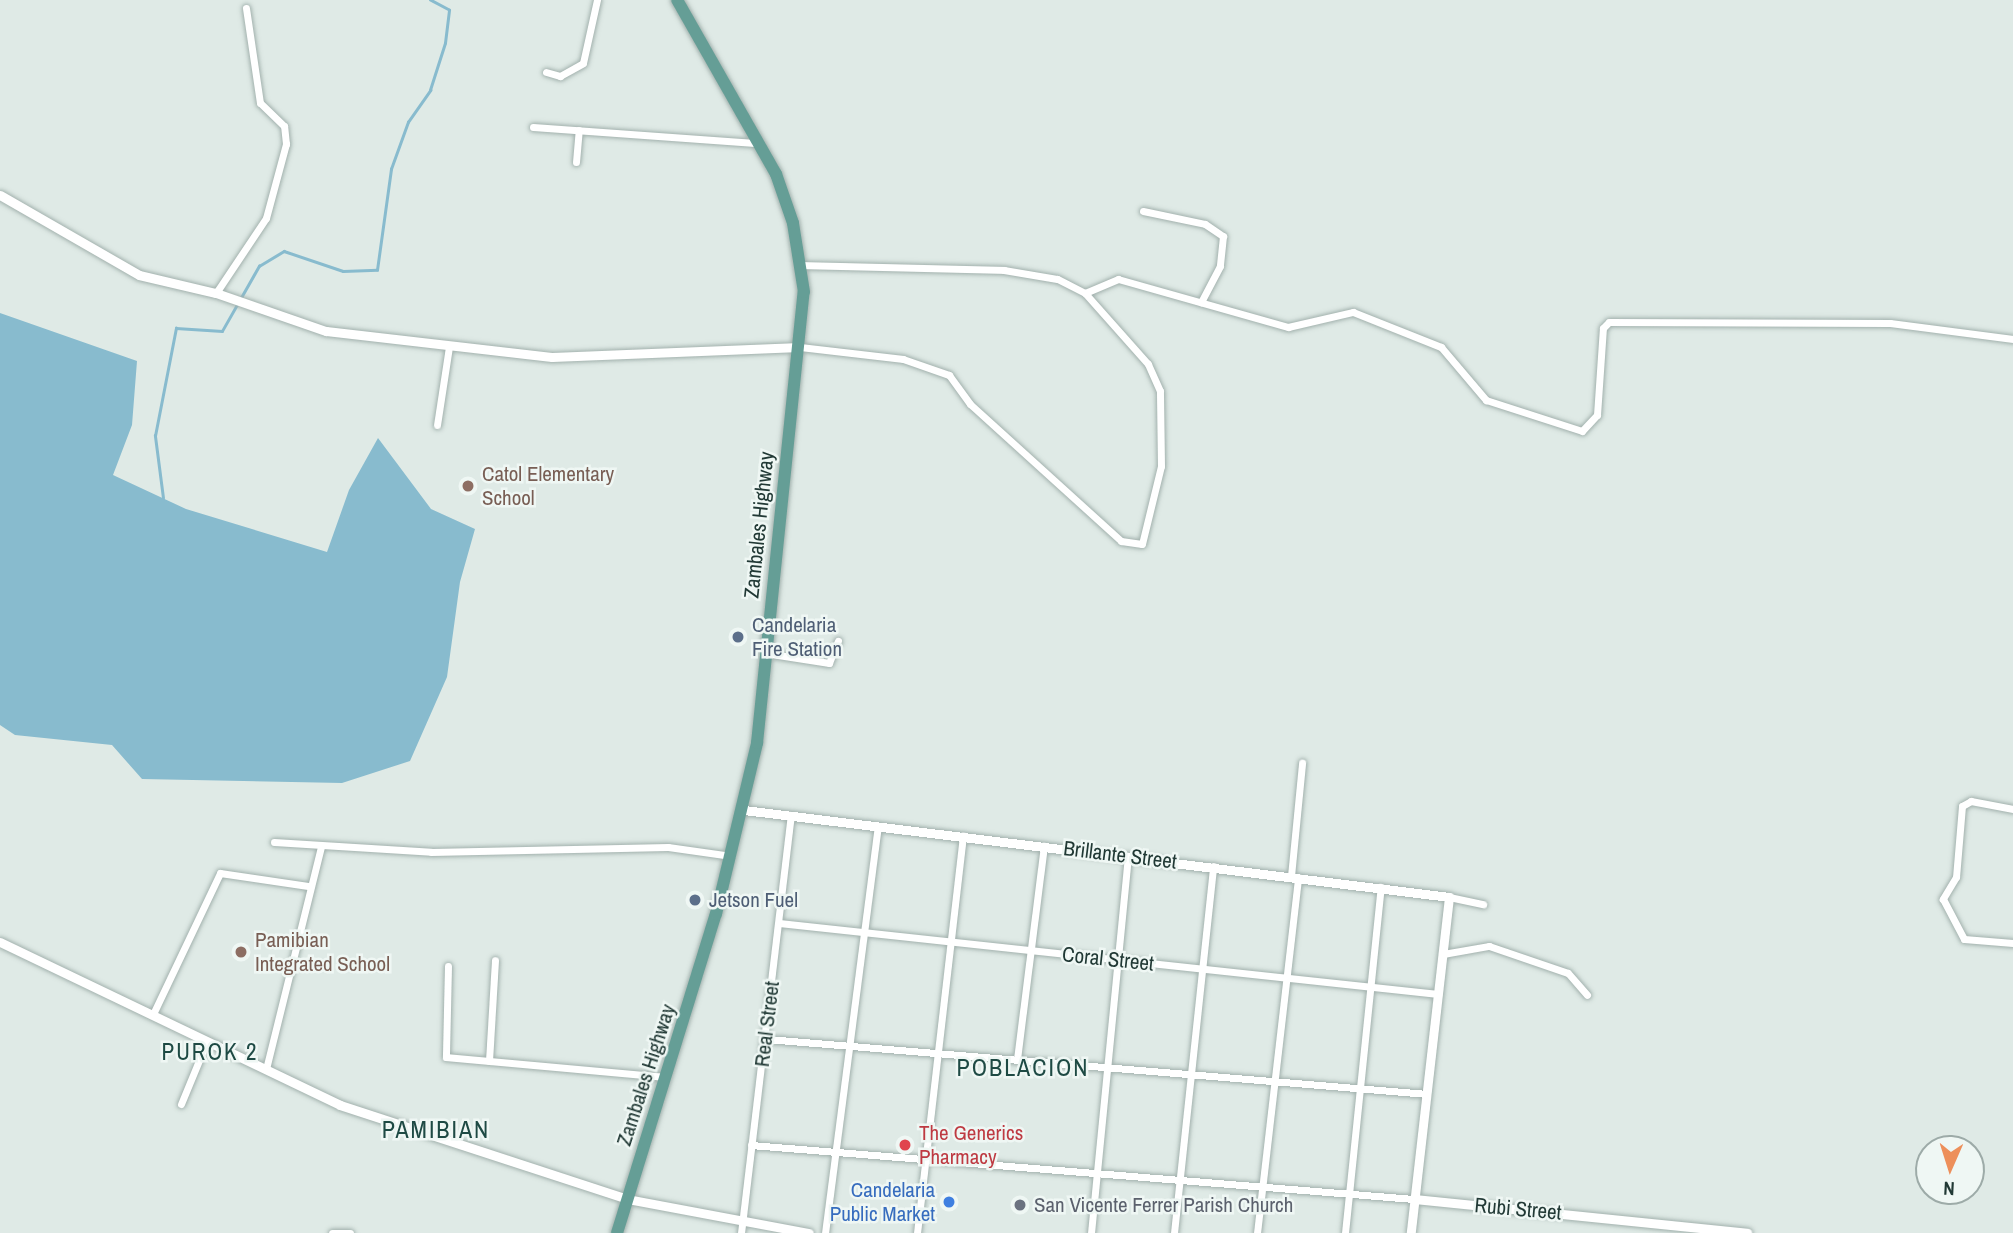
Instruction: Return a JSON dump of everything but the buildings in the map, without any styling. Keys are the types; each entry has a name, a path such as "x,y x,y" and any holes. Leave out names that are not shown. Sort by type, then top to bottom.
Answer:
{"main road":[{"name":"Zambales Highway","path":"617,1233 744,810 800,346 802,265 785,197 759,143 677,0"}],"street":[{"path":"546,72 560,76 583,63 597,0"},
{"path":"219,294 266,218 286,144 284,126 260,103 246,8"},
{"path":"533,127 759,143"},
{"path":"576,162 579,130"},
{"path":"0,195 139,275 219,294 326,331 449,347 587,357 800,346 903,359 949,375 978,412 1136,548 1145,538 1161,466 1160,391 1149,364 1085,293 1057,279 1004,270 802,265"},
{"path":"1143,211 1220,233 1220,266 1201,302"},
{"path":"1085,293 1118,279 1288,327 1362,314 1441,347 1486,400 1582,431 1597,415 1602,335 1609,322 1890,323 2013,339"},
{"path":"437,425 449,347"},
{"path":"764,653 830,663 838,641"},
{"path":"1256,1233 1286,979 1302,763"},
{"path":"2013,810 1971,801 1962,806 1956,877 1943,899 1964,939 2013,943"},
{"name":"Brillante Street","path":"744,810 1449,897"},
{"name":"Real Street","path":"742,1228 791,815"},
{"path":"825,1233 833,1153 878,827"},
{"path":"916,1233 933,1054 963,836"},
{"path":"274,842 321,848 431,852 668,847 732,856"},
{"path":"1017,1059 1044,846"},
{"path":"265,1069 308,886 321,848"},
{"path":"1091,1233 1114,959 1128,856"},
{"path":"1174,1233 1213,866"},
{"path":"154,1012 220,873 308,886"},
{"path":"1345,1233 1381,887"},
{"path":"1411,1233 1449,897 1483,904"},
{"name":"Coral Street","path":"779,923 1438,994"},
{"path":"0,942 154,1012 207,1041 340,1105 627,1199 742,1228 809,1233"},
{"path":"1443,954 1472,945 1499,949 1568,973 1587,995"},
{"path":"489,1061 495,960"},
{"path":"448,966 445,1055 665,1077"},
{"path":"766,1039 933,1054 1104,1065 1427,1094"},
{"path":"181,1104 207,1041"},
{"path":"751,1146 1261,1190 1414,1199"},
{"name":"Rubi Street","path":"1414,1199 1747,1233"},
{"path":"332,1233 350,1233"}],"water":[{"path":"0,313 137,361 132,425 113,475 186,509 327,552 349,490 378,438 431,509 475,529 460,582 447,677 410,761 342,783 142,779 112,745 15,735 0,725"}],"waterway":[{"path":"163,498 155,436 176,328 222,331 259,266 284,251 343,271 377,270 391,169 408,122 430,90 445,43 449,10 430,0"}],"place":[{"name":"Catol Elementary School","path":"468,486"},
{"name":"Candelaria Fire Station","path":"738,637"},
{"name":"Jetson Fuel","path":"695,900"},
{"name":"Pamibian Integrated School","path":"241,952"},
{"name":"The Generics Pharmacy","path":"905,1145"},
{"name":"Candelaria Public Market","path":"949,1202"},
{"name":"San Vicente Ferrer Parish Church","path":"1020,1205"}],"district":[{"name":"PUROK 2","path":"210,1052"},
{"name":"POBLACION","path":"1023,1068"},
{"name":"PAMIBIAN","path":"436,1130"}]}
